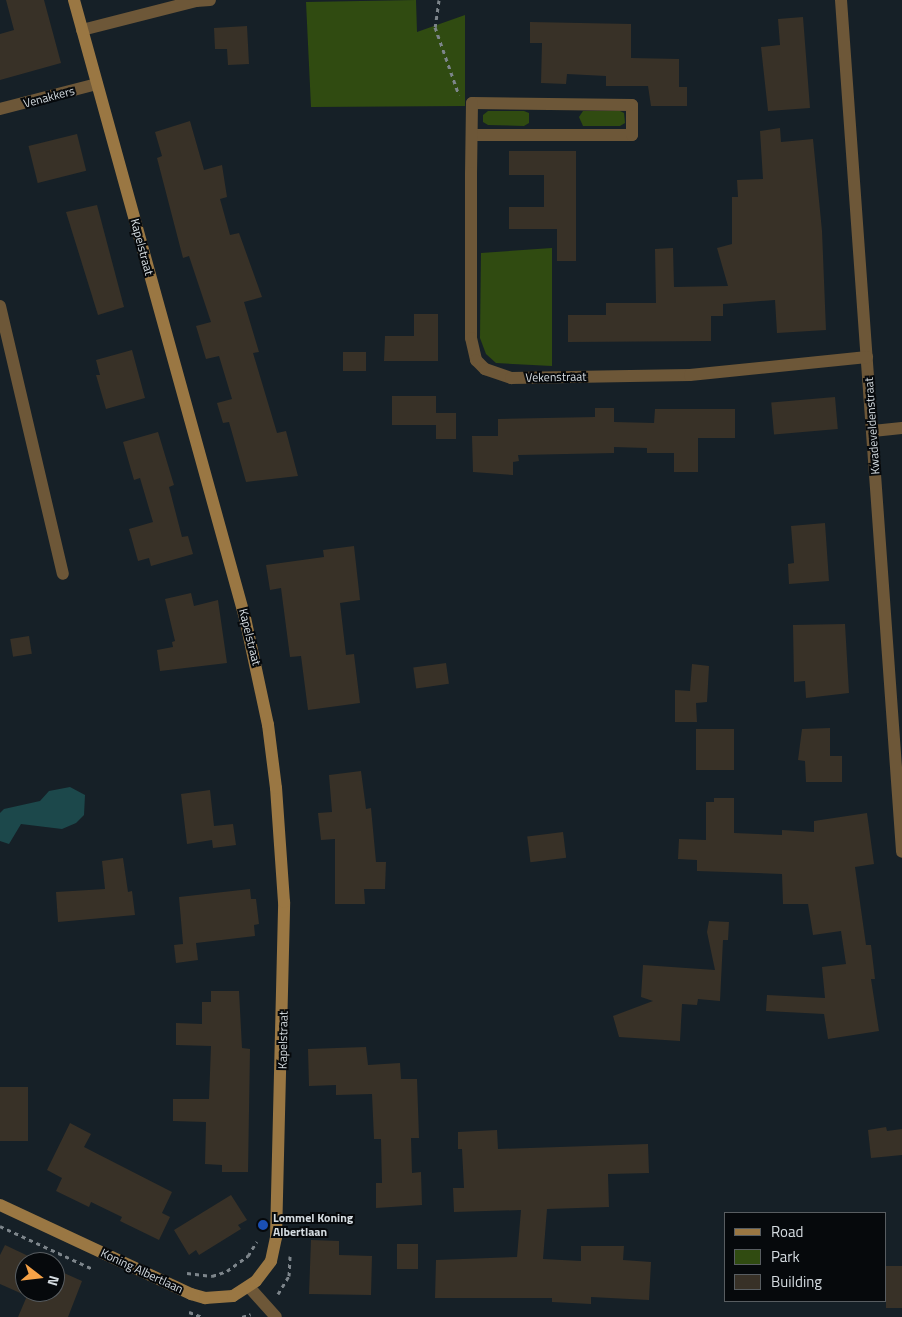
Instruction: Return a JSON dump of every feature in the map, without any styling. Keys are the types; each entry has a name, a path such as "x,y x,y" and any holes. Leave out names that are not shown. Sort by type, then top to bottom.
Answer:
{"main road":[{"name":"Kapelstraat","path":"74,0 245,618 266,715 276,788 284,921 277,1229 271,1261 262,1276 249,1287"},
{"name":"Koning Albertlaan","path":"0,1205 196,1296 228,1297 249,1287"}],"street":[{"path":"82,30 196,1 210,0"},
{"name":"Kwadeveldenstraat","path":"841,0 902,852"},
{"name":"Venakkers","path":"0,110 97,84"},
{"path":"472,103 632,105 632,136 472,135"},
{"name":"Vekenstraat","path":"472,103 471,338 476,360 485,369 511,378 690,374 867,358"},
{"path":"0,306 63,574"},
{"path":"873,431 902,428"},
{"path":"249,1287 276,1317"}],"path":[{"path":"439,0 435,27 458,94 472,103"},
{"path":"179,1271 212,1276 227,1271 248,1256 259,1233"}],"green space":[{"path":"416,0 417,32 465,15 465,106 311,107 306,2"},
{"path":"488,111 524,111 529,113 529,123 524,126 488,125 483,122 483,115"},
{"path":"583,111 620,111 624,113 625,123 620,126 583,126 579,117"},
{"path":"552,248 552,366 496,363 486,354 480,338 481,253"}],"shaded area":[{"path":"70,787 85,795 84,815 76,823 62,829 21,824 9,844 0,841 0,813 4,809 40,801 49,791"}],"building":[{"path":"6,0 44,0 61,63 0,80 0,34 14,30"},
{"path":"803,17 810,108 768,111 761,47 780,45 778,19"},
{"path":"530,22 631,24 631,58 679,59 679,87 687,87 687,106 651,106 648,86 606,86 606,76 567,74 566,84 541,83 542,43 530,43"},
{"path":"247,26 249,64 228,65 227,49 215,49 214,28"},
{"path":"190,121 204,170 222,165 227,197 220,199 230,235 239,233 262,297 244,302 259,352 253,353 277,433 286,431 298,476 246,482 229,422 223,423 217,403 232,399 219,356 206,359 196,326 211,322 189,256 183,258 157,158 162,156 155,132"},
{"path":"780,128 781,142 813,139 822,231 826,330 777,333 775,300 723,304 723,316 711,316 711,341 568,342 568,315 606,315 606,303 656,303 655,249 673,248 674,287 728,286 717,248 732,244 732,197 738,197 737,180 763,179 760,131"},
{"path":"77,134 86,171 38,183 28,146"},
{"path":"509,151 576,151 576,261 557,261 557,229 509,229 509,207 544,207 544,175 509,175"},
{"path":"97,205 124,307 98,315 66,212"},
{"path":"414,314 438,314 438,361 384,361 385,336 414,336"},
{"path":"132,350 145,398 106,409 96,375 100,375 96,360"},
{"path":"343,352 366,352 366,371 343,371"},
{"path":"392,396 436,396 436,413 456,413 456,439 436,439 436,425 392,425"},
{"path":"835,397 838,429 774,434 771,403"},
{"path":"595,408 614,408 614,422 654,423 655,409 735,409 735,438 698,438 698,472 674,472 674,453 647,453 647,448 614,447 614,453 518,455 519,461 513,462 513,475 473,472 472,436 498,436 498,419 595,417"},
{"path":"158,432 174,485 169,487 182,537 188,536 193,554 151,566 149,558 138,561 129,529 153,522 140,478 134,480 123,442"},
{"path":"825,523 829,581 789,584 788,564 794,563 791,526"},
{"path":"354,546 360,600 340,603 346,655 354,654 360,703 308,710 301,656 290,657 281,588 270,590 266,565 324,557 323,550"},
{"path":"191,593 194,606 218,600 227,663 160,671 157,650 173,647 172,642 175,641 165,599"},
{"path":"845,624 849,693 806,698 805,681 794,682 793,625"},
{"path":"29,636 32,654 13,657 10,639"},
{"path":"446,663 449,684 416,688 413,668"},
{"path":"692,664 709,666 707,702 696,703 697,722 675,722 675,690 690,691"},
{"path":"830,728 830,756 842,756 842,782 806,782 805,761 798,760 802,729"},
{"path":"696,729 734,729 734,770 696,770"},
{"path":"361,771 366,809 371,808 376,862 386,862 385,889 364,889 365,904 335,904 335,839 321,840 318,813 332,812 329,775"},
{"path":"210,790 214,826 233,824 236,845 213,848 212,840 187,844 181,794"},
{"path":"714,798 734,798 734,833 782,835 782,830 814,832 814,821 867,813 874,864 855,867 866,945 871,945 875,979 871,979 879,1031 828,1039 824,1014 766,1011 767,995 825,998 822,967 846,964 841,931 813,935 808,904 783,904 782,874 697,871 697,860 678,859 679,839 706,840 706,802 714,802"},
{"path":"563,832 566,858 530,862 527,836"},
{"path":"123,858 128,892 132,891 135,915 58,922 56,892 105,889 102,861"},
{"path":"250,889 251,899 256,899 259,924 254,925 255,936 196,943 198,960 176,963 174,945 183,944 179,897"},
{"path":"709,921 729,922 728,940 723,940 720,1001 698,999 697,1005 682,1004 680,1041 619,1037 613,1016 653,1001 641,997 643,965 715,970 707,932"},
{"path":"211,991 239,991 242,1048 250,1049 248,1172 222,1172 222,1165 205,1164 206,1122 173,1121 173,1099 209,1099 211,1046 176,1045 176,1023 202,1024 202,1002 211,1002"},
{"path":"366,1047 368,1065 400,1063 401,1079 417,1079 419,1138 411,1138 412,1173 421,1172 422,1205 376,1208 376,1183 382,1183 381,1139 374,1139 372,1094 336,1095 336,1085 309,1086 308,1049"},
{"path":"0,1087 28,1087 28,1141 0,1141"},
{"path":"70,1123 91,1134 84,1147 172,1192 162,1213 170,1217 159,1240 120,1221 122,1217 91,1202 89,1207 56,1191 62,1178 47,1170"},
{"path":"886,1127 887,1131 902,1129 902,1155 871,1158 868,1130"},
{"path":"497,1130 498,1149 648,1144 649,1173 608,1174 609,1207 547,1209 543,1259 581,1261 581,1246 624,1246 623,1260 651,1262 649,1300 591,1297 591,1304 552,1302 552,1298 435,1298 436,1260 517,1257 521,1210 454,1212 453,1188 464,1188 462,1149 458,1149 458,1132"},
{"path":"231,1195 247,1220 238,1225 241,1229 199,1255 196,1250 189,1255 174,1230"},
{"path":"311,1240 339,1241 339,1255 372,1256 371,1295 309,1294"},
{"path":"397,1244 418,1244 418,1269 397,1269"},
{"path":"5,1245 20,1252 15,1252 15,1291 0,1284 0,1255"},
{"path":"887,1266 902,1266 902,1308 886,1308"},
{"path":"65,1273 82,1281 68,1317 18,1317 24,1302 65,1302"}],"place":[{"name":"Lommel Koning Albertlaan","path":"263,1225"}]}
